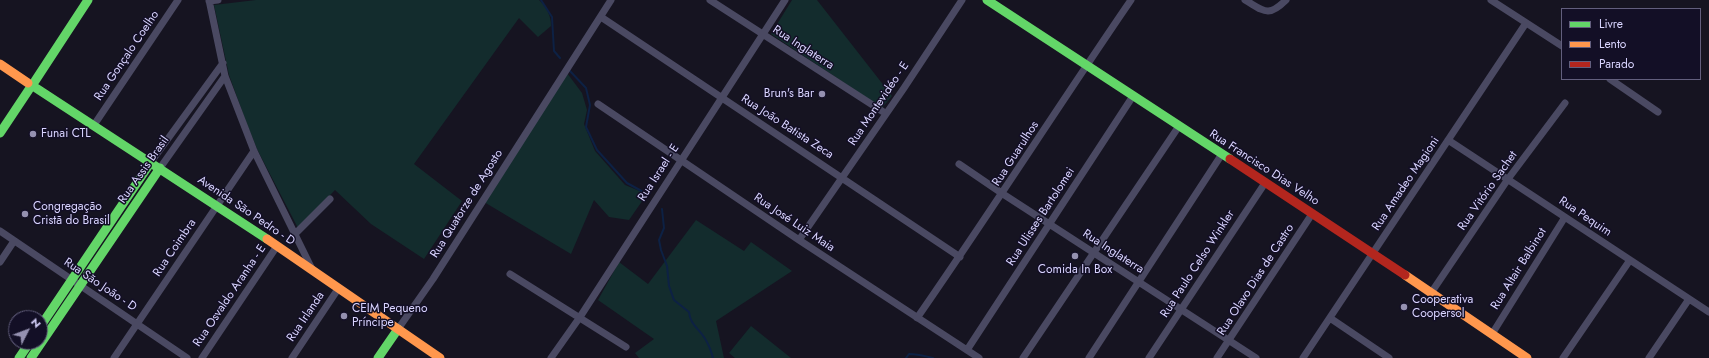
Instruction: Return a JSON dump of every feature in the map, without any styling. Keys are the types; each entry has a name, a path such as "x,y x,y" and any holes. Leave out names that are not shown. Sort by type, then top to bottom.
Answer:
{"street":[{"path":"0,133 88,0"},
{"name":"Rua Gonçalo Coelho","path":"94,125 178,0"},
{"path":"218,0 209,0 225,76 254,151 313,271"},
{"name":"Rua Quatorze de Agosto","path":"378,358 433,279 611,0"},
{"name":"Rua Inglaterra","path":"710,0 885,113"},
{"name":"Rua Israel - E","path":"551,358 580,317 785,0"},
{"name":"Rua Montevidéo - E","path":"799,240 885,113 908,82 962,0"},
{"name":"Rua Francisco Dias Velho","path":"987,0 1373,253 1527,358"},
{"name":"Rua Guarulhos","path":"917,318 1003,194 1086,66 1131,0"},
{"path":"1245,0 1265,12 1276,10 1286,0"},
{"path":"1491,0 1561,45"},
{"name":"Rua João Batista Zeca","path":"601,17 960,257"},
{"name":"Rua Amadeo Magioni","path":"1303,358 1526,23"},
{"name":"Rua Assis Brasil","path":"48,329 111,222 223,63"},
{"name":"Avenida São Pedro - D","path":"0,64 152,162 440,358"},
{"name":"Rua Assis Brasil","path":"48,317 119,228 225,76"},
{"path":"1611,80 1658,112"},
{"name":"Rua Ulisses Bartolomei","path":"967,350 1133,96"},
{"name":"Rua Vitório Sachet","path":"1431,293 1508,179 1565,103"},
{"name":"Rua José Luiz Maia","path":"598,104 680,161 979,358"},
{"path":"1023,358 1179,126"},
{"name":"Rua Pequim","path":"1448,140 1709,312"},
{"name":"Rua Coimbra","path":"114,358 254,151"},
{"path":"1088,358 1222,154"},
{"name":"Rua Inglaterra","path":"959,164 1256,358"},
{"name":"Rua Paulo Celso Winkler","path":"1149,358 1265,183"},
{"path":"295,234 330,199"},
{"name":"Rua Olavo Dias de Castro","path":"1217,358 1312,214"},
{"name":"Rua Altair Balbinot","path":"1492,334 1565,216"},
{"path":"111,222 119,228"},
{"name":"Rua São João - D","path":"0,231 187,358"},
{"path":"0,262 14,241"},
{"name":"Rua Osvaldo Aranha - E","path":"202,358 277,246"},
{"path":"1562,358 1630,260"},
{"path":"510,274 626,347"},
{"name":"Rua Irlanda","path":"292,358 338,289"},
{"path":"1649,358 1689,299"},
{"path":"1330,318 1389,358"}],"green space":[{"path":"256,0 539,0 546,9 551,26 538,37 519,18 414,164 462,201 424,259 371,224 335,190 298,228 258,151 248,127 229,75 214,5"},
{"path":"792,0 817,0 892,96 882,108 771,34"},
{"path":"567,73 582,93 587,110 584,124 595,151 625,185 647,194 629,220 609,217 594,200 571,254 484,202"},
{"path":"696,220 744,251 751,242 792,271 716,321 724,358 639,358 635,353 654,339 598,300 619,262 648,284"},
{"path":"751,326 791,358 735,358 729,353"}],"waterway":[{"path":"541,0 552,17 554,51 560,58"},
{"path":"569,70 586,88 590,105 586,127 597,150 627,183 647,194 650,193"},
{"path":"662,209 664,228 659,240 667,266 669,286 674,300 689,312 693,323 707,342 713,358"},
{"path":"906,358 909,354 933,358"}],"traffic: fast":[{"path":"35,81 88,0"},
{"path":"987,0 1230,159"},
{"path":"0,133 30,88"},
{"path":"36,88 267,239"},
{"path":"48,315 151,162"},
{"path":"31,358 160,168"},
{"path":"378,358 398,329"},
{"path":"19,358 24,350"}],"traffic: slow":[{"path":"0,64 28,83"},
{"path":"267,239 440,358"},
{"path":"1405,275 1527,358"}],"traffic: jam":[{"path":"1230,159 1405,275"}],"place":[{"name":"Brun's Bar","path":"822,94"},
{"name":"Funai CTL","path":"33,134"},
{"name":"Congregação Cristã do Brasil","path":"25,214"},
{"name":"Comida In Box","path":"1075,256"},
{"name":"Cooperativa Coopersol","path":"1404,307"},
{"name":"CEIM Pequeno Príncipe","path":"344,316"}]}
